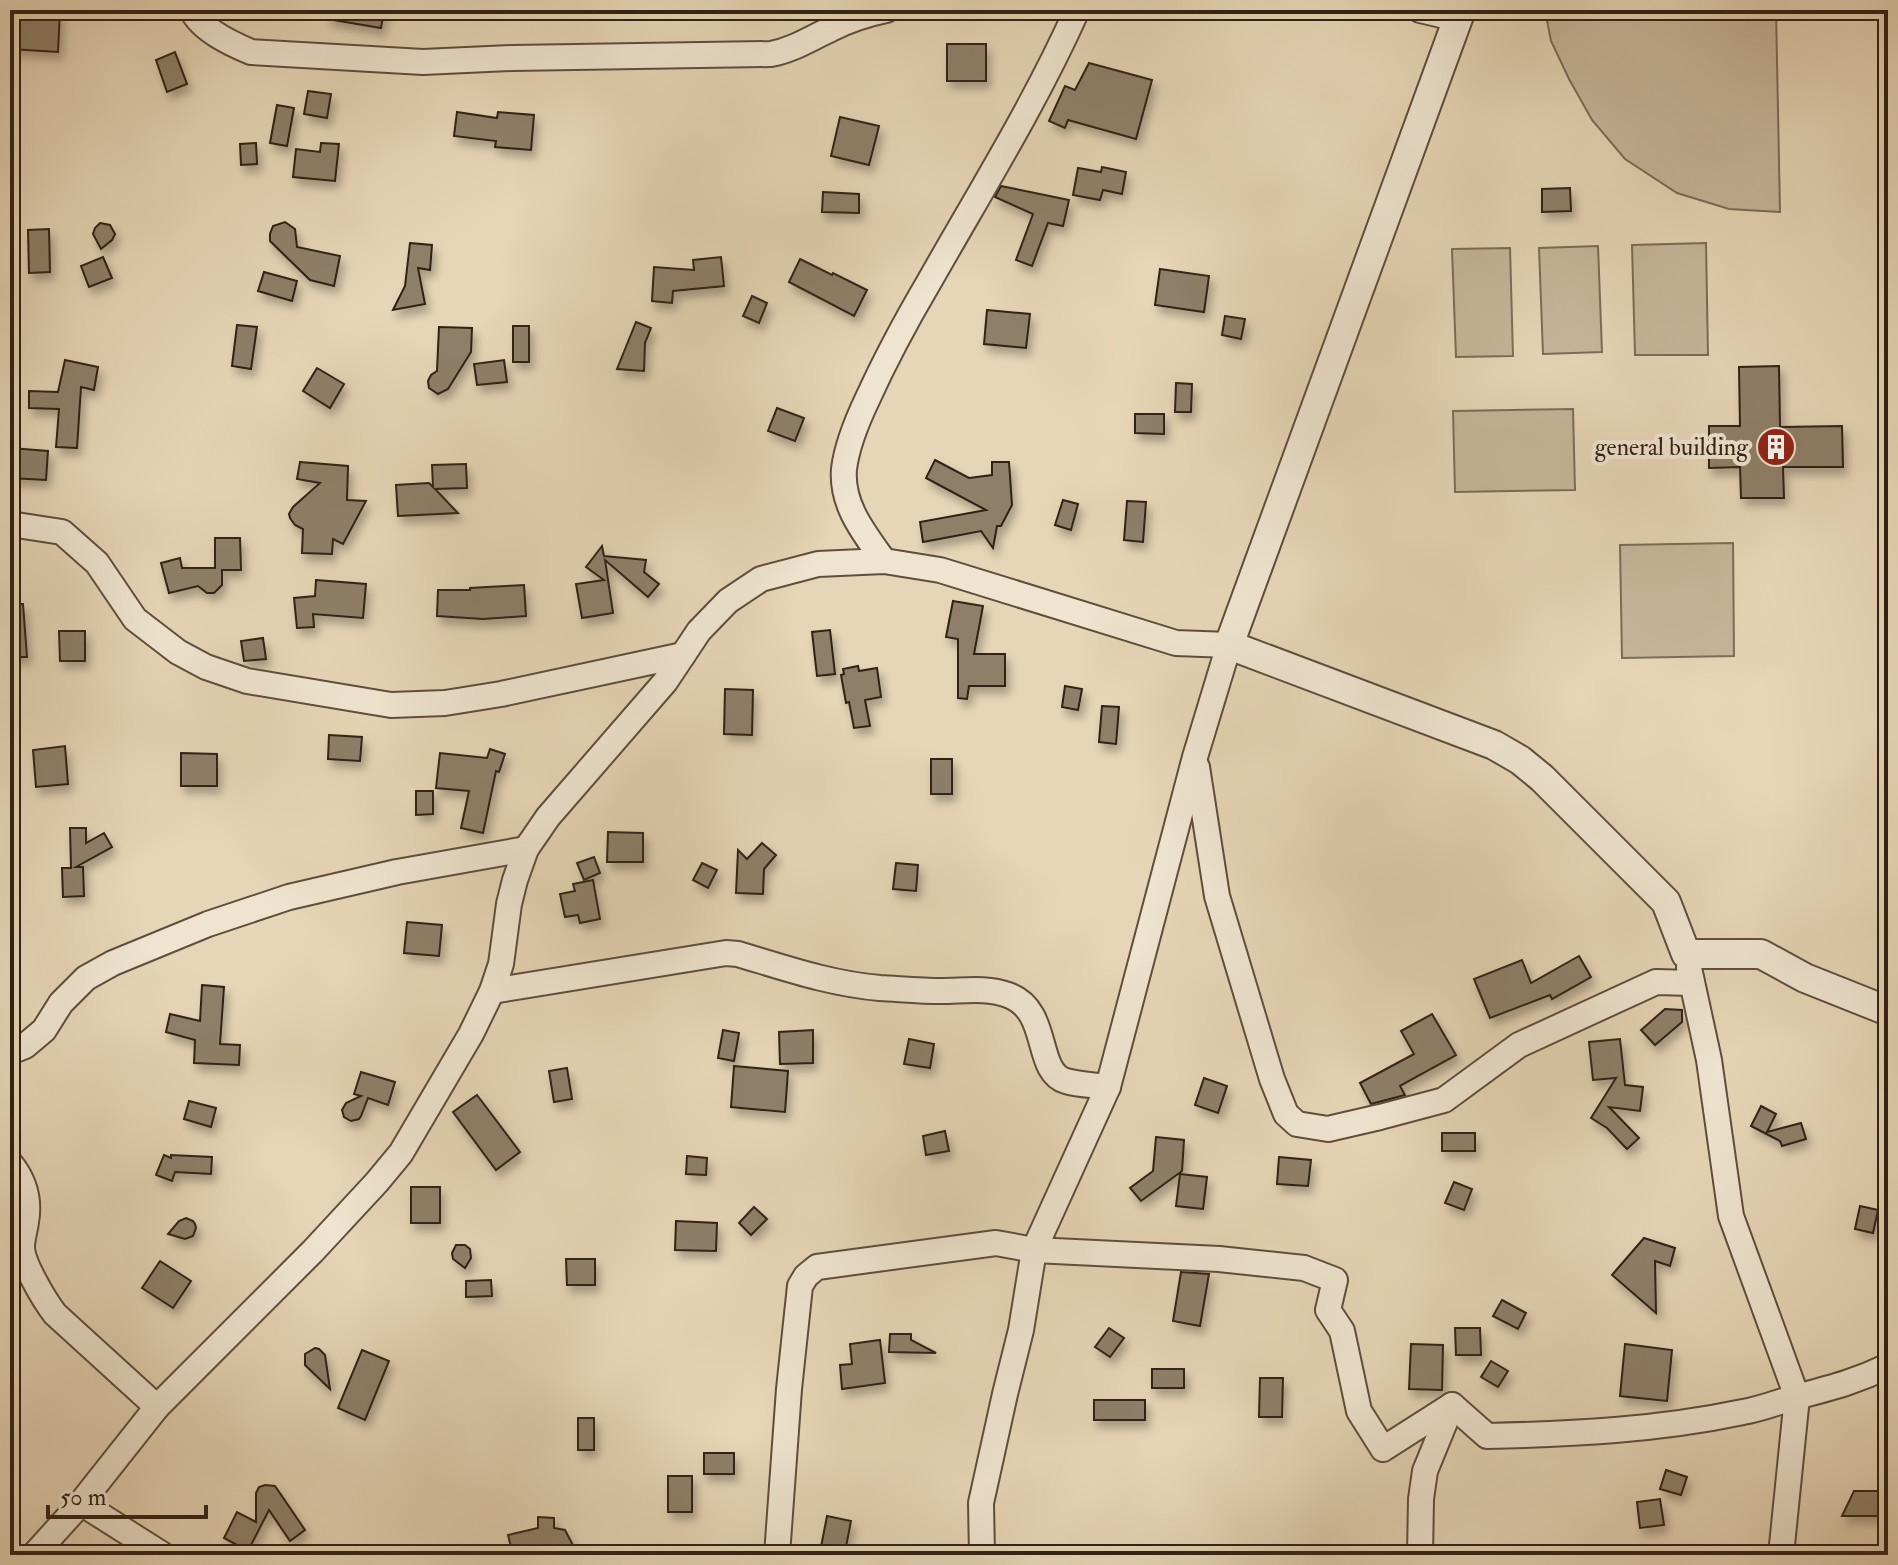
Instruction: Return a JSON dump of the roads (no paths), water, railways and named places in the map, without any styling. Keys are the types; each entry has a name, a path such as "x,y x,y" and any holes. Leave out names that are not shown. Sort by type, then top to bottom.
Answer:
{"street":[{"path":"192,10 196,18 227,42 251,52 423,62 771,54 785,52 831,18 886,10"},
{"path":"884,561 859,527 847,500 844,470 854,428 887,355 1054,62 1077,10"},
{"path":"982,1555 981,1503 1021,1330 1034,1250 1108,1087 1195,757 1229,645 1459,15 1420,10"},
{"path":"10,524 62,532 97,563 135,619 178,652 206,667 247,681 391,705 445,703 683,655"},
{"path":"34,1555 81,1503 157,1407 313,1251 401,1153 471,1034 492,991 501,964 512,892 526,849 548,817 665,682 699,631 728,601 761,579 818,564 884,561 940,570 1176,643 1229,645 1494,745 1542,778 1666,902 1686,954 1709,1060 1731,1216 1797,1397 1781,1555"},
{"path":"1195,757 1217,896 1272,1079 1286,1114 1297,1124 1328,1129 1444,1100 1519,1045 1656,982 1692,983"},
{"path":"10,1052 25,1046 44,1030 61,1003 86,978 113,963 208,924 289,897 397,872 526,849"},
{"path":"492,991 726,953 835,982 877,988 991,990 1012,996 1038,1025 1049,1070 1064,1081 1108,1087"},
{"path":"1686,954 1761,954 1805,978 1888,1011"},
{"path":"10,1163 25,1188 27,1220 22,1247 24,1259 48,1305 157,1407"},
{"path":"777,1555 800,1286 817,1267 996,1243 1034,1250 1219,1259 1304,1268 1335,1280 1328,1310 1342,1331 1359,1411 1383,1449 1452,1405"},
{"path":"1452,1405 1487,1436 1569,1434 1702,1420 1747,1411 1832,1389 1888,1366"},
{"path":"1420,1555 1425,1471 1452,1405"},
{"path":"81,1503 163,1555"}],"place":[{"name":"general building","path":"1776,447"}]}
